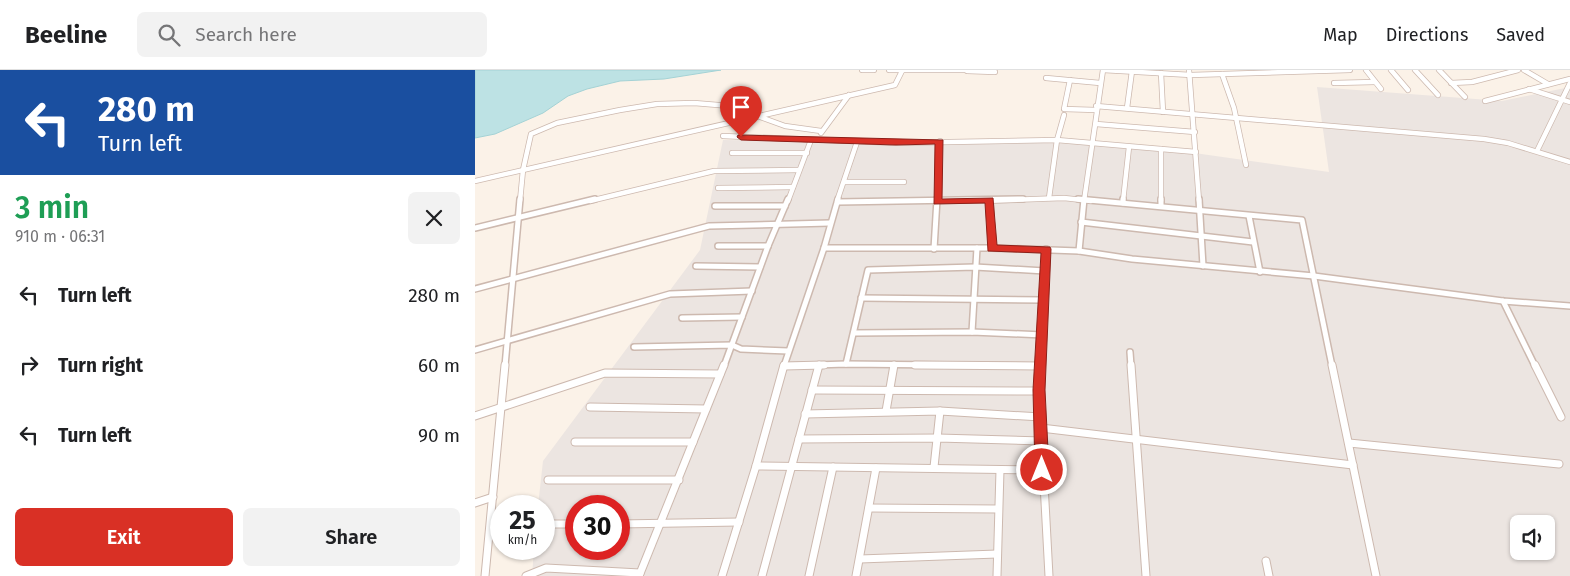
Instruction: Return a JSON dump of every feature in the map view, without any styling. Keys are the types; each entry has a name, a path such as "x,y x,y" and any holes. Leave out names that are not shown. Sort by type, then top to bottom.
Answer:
{"street":[{"path":"862,70 874,70"},
{"path":"889,70 995,72"},
{"path":"1079,251 1084,199 1096,124 1096,108 1103,70 1222,74 1350,70"},
{"path":"1366,70 1381,89"},
{"path":"1391,70 1407,90"},
{"path":"1415,70 1438,96"},
{"path":"1439,70 1465,97"},
{"path":"1451,83 1472,82 1519,70"},
{"path":"1524,70 1548,84"},
{"path":"475,181 895,85 902,71"},
{"path":"1127,108 1132,71"},
{"path":"1190,72 1203,266"},
{"path":"1161,73 1163,112"},
{"path":"1222,74 1239,118 1246,165"},
{"path":"1046,78 1100,83"},
{"path":"1485,101 1570,79"},
{"path":"1070,80 1064,109 1127,108 1484,139 1508,143 1570,162"},
{"path":"1335,83 1375,82"},
{"path":"1537,151 1570,83"},
{"path":"1528,89 1570,102"},
{"path":"820,140 821,132 849,95"},
{"path":"493,495 523,170 531,134 550,124 646,105 699,103 723,105 759,116 779,125 821,132"},
{"path":"1049,198 1057,140 1064,115"},
{"path":"1096,124 1195,132"},
{"path":"723,136 857,142 1057,140 1196,152"},
{"path":"526,576 546,568 639,574 679,480 732,345 768,246 779,224 811,140"},
{"path":"722,576 756,466 788,351 824,248 830,223 839,202 857,142"},
{"path":"934,249 940,142"},
{"path":"1123,203 1129,147"},
{"path":"1161,149 1161,206"},
{"path":"732,153 807,153"},
{"path":"475,228 714,171 799,170"},
{"path":"845,182 905,182"},
{"path":"718,188 793,187"},
{"path":"839,202 1084,199 1302,220 1376,576"},
{"path":"990,200 992,248"},
{"path":"715,206 785,206"},
{"path":"1249,216 1260,272"},
{"path":"1081,222 1253,242"},
{"path":"475,289 709,226 830,223"},
{"path":"718,246 768,246"},
{"path":"824,248 992,248 1079,251 1203,266 1313,276 1503,301 1570,306"},
{"path":"972,332 977,248"},
{"path":"1046,249 1039,390 1049,576"},
{"path":"695,266 760,267"},
{"path":"846,364 868,270 975,267 1045,271"},
{"path":"475,350 670,294 752,291"},
{"path":"861,298 973,301 1043,300"},
{"path":"1503,301 1561,417"},
{"path":"682,318 742,317"},
{"path":"854,334 972,332 1043,335"},
{"path":"634,347 732,345 741,349 788,351"},
{"path":"1130,352 1146,576"},
{"path":"784,366 846,364 1040,366"},
{"path":"761,576 819,365"},
{"path":"886,410 894,365"},
{"path":"475,416 605,373 720,374"},
{"path":"812,390 1039,390"},
{"path":"590,407 706,409"},
{"path":"805,414 886,410 1041,417"},
{"path":"934,467 940,411"},
{"path":"1041,428 1353,465"},
{"path":"799,439 938,438 1042,441"},
{"path":"575,442 693,442"},
{"path":"1349,443 1559,464"},
{"path":"756,466 1042,470"},
{"path":"809,576 833,467"},
{"path":"856,576 876,468"},
{"path":"997,576 1000,470"},
{"path":"549,480 679,480"},
{"path":"475,503 490,498"},
{"path":"869,508 998,509"},
{"path":"630,524 739,522"},
{"path":"485,576 490,527"},
{"path":"859,559 997,554"},
{"path":"1266,561 1269,576"}],"shaded area":[{"path":"1317,87 1502,101 1570,87 1570,576 532,576 533,560 555,560 555,495 539,495 543,461 700,250 723,140 1131,144 1329,172"}],"water":[{"path":"475,70 721,70 664,79 620,81 587,89 568,96 543,113 495,134 475,138"}],"route":[{"path":"741,137 896,143 940,142 937,202 990,200 992,248 1046,249 1039,390 1042,470"}]}
